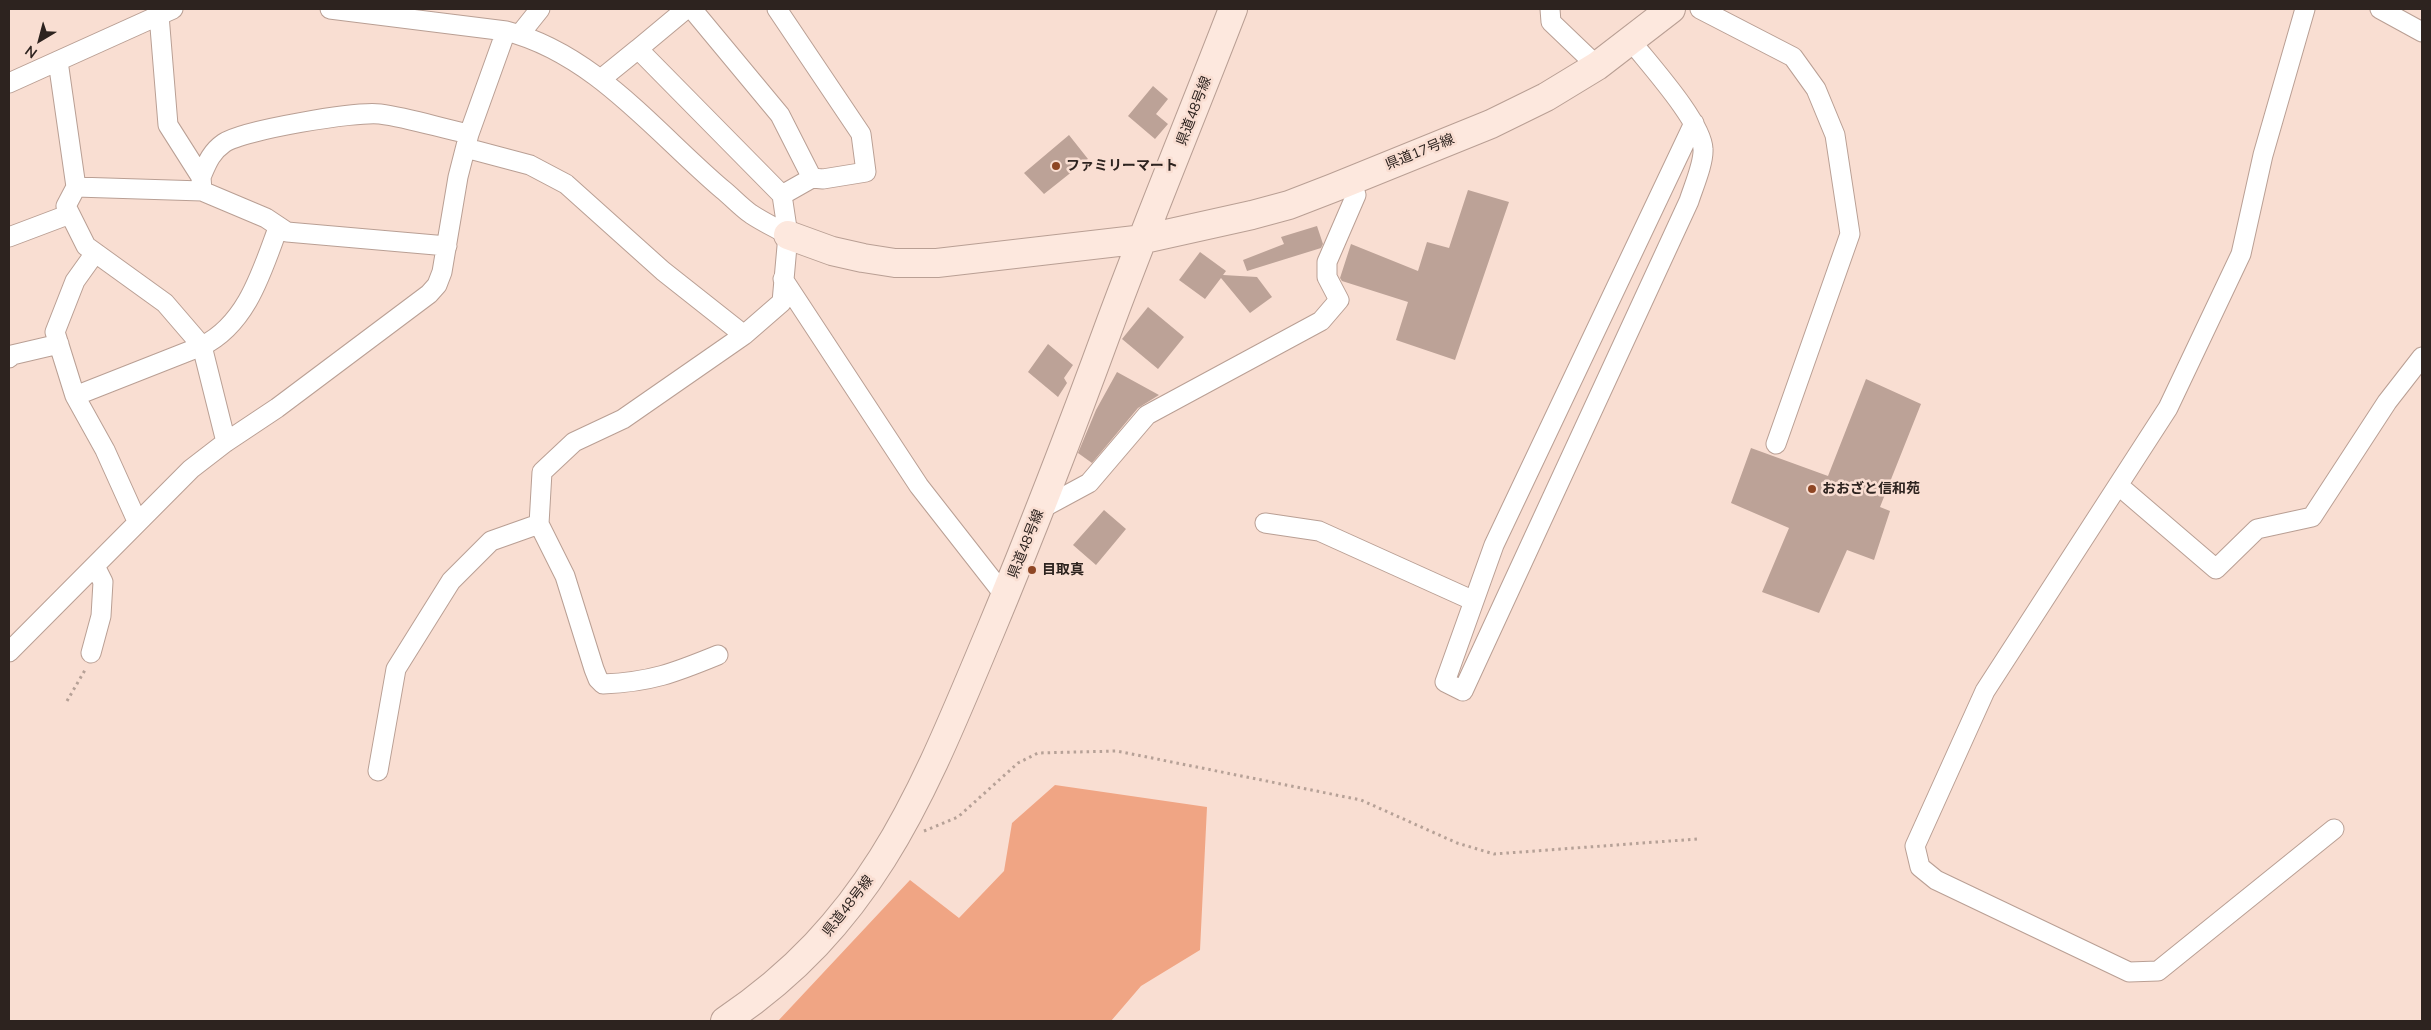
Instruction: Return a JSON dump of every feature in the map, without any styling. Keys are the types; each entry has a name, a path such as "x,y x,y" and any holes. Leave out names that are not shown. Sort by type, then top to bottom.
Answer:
{"main road":[{"name":"県道48号線","path":"726,1021 776,984 812,951 842,918 875,872 894,841 931,770 1005,596 1233,9"},
{"name":"県道17号線","path":"788,234 832,251 895,263 937,263 978,260 1144,239 1288,205 1491,124 1553,93 1597,66 1671,9"}],"street":[{"path":"330,9 479,17 563,54 601,79 703,173 751,214 788,234"},
{"path":"9,652 137,521 191,469 226,442 277,408 429,294 437,284 442,272 467,141 513,32 540,9"},
{"path":"601,79 686,9"},
{"path":"692,9 780,115 812,178"},
{"path":"777,9 860,134 866,172 823,179 812,178 782,195"},
{"path":"1550,9 1551,22 1597,66"},
{"path":"1700,9 1793,56 1816,89 1836,135 1850,234 1776,444"},
{"path":"2306,9 2263,155 2240,254 2168,408 1985,691 1915,846 1920,867 1936,880 2129,972 2158,971 2334,828"},
{"path":"2380,9 2422,32"},
{"path":"9,83 166,12 168,125 202,184"},
{"path":"1631,41 1694,123 1703,150 1689,202 1463,691 1445,682 1494,545 1694,123"},
{"path":"638,49 782,195 788,234 782,302 744,335 623,419 574,442 542,472 539,524 565,576 594,669 598,679 603,684 636,683 670,675 718,655"},
{"path":"58,61 76,187 66,206 86,246 165,303 202,346 226,442"},
{"path":"202,184 212,152 226,142 245,134 319,120 378,114 467,141 530,165 566,184 663,271 744,335"},
{"path":"1039,510 1089,483 1147,414 1321,321 1332,311 1339,300 1327,277 1327,262 1356,196 1351,180"},
{"path":"76,187 202,184 266,218 278,228 287,232 447,246"},
{"path":"9,237 70,214"},
{"path":"75,396 213,341 231,323 258,285 278,228"},
{"path":"95,253 75,281 56,332 75,396 105,450 137,521"},
{"path":"783,279 919,486 1005,596"},
{"path":"9,358 12,355 59,344"},
{"path":"2118,486 2216,568 2256,529 2312,517 2387,402 2422,357"},
{"path":"1264,523 1319,531 1474,601"},
{"path":"378,771 396,669 451,581 491,541 539,524"},
{"path":"91,653 101,616 103,582 95,566"}],"path":[{"path":"66,701 84,672 91,653"},
{"path":"894,841 934,828 958,817 1018,763 1038,754 1117,752 1361,800 1457,842 1494,854 1696,839"}],"shaded area":[{"path":"1055,785 1207,807 1200,950 1141,986 1111,1021 778,1021 910,880 959,918 1004,871 1012,823"}],"building":[{"path":"1153,86 1168,99 1156,114 1168,124 1155,139 1128,116"},
{"name":"ファミリーマート","path":"1069,135 1088,159 1044,194 1024,173"},
{"path":"1468,190 1509,202 1455,360 1396,340 1408,302 1342,281 1340,278 1351,244 1418,271 1427,242 1449,248"},
{"path":"1317,226 1323,244 1321,248 1247,271 1243,260 1284,244 1281,237"},
{"path":"1200,252 1226,271 1223,275 1257,277 1272,297 1250,313 1221,278 1205,299 1179,280"},
{"path":"1148,307 1184,337 1158,369 1122,339"},
{"path":"1048,344 1073,365 1064,378 1067,383 1058,397 1028,372"},
{"path":"1117,372 1159,395 1138,408 1092,463 1078,453 1096,410"},
{"name":"おおざと信和苑","path":"1866,379 1921,404 1880,507 1890,511 1874,560 1847,550 1819,613 1762,592 1789,528 1731,503 1751,448 1828,476"},
{"path":"1104,510 1126,529 1096,565 1073,545"}],"place":[{"name":"ファミリーマート","path":"1056,166"},
{"name":"おおざと信和苑","path":"1812,489"},
{"name":"目取真","path":"1032,570"}]}
